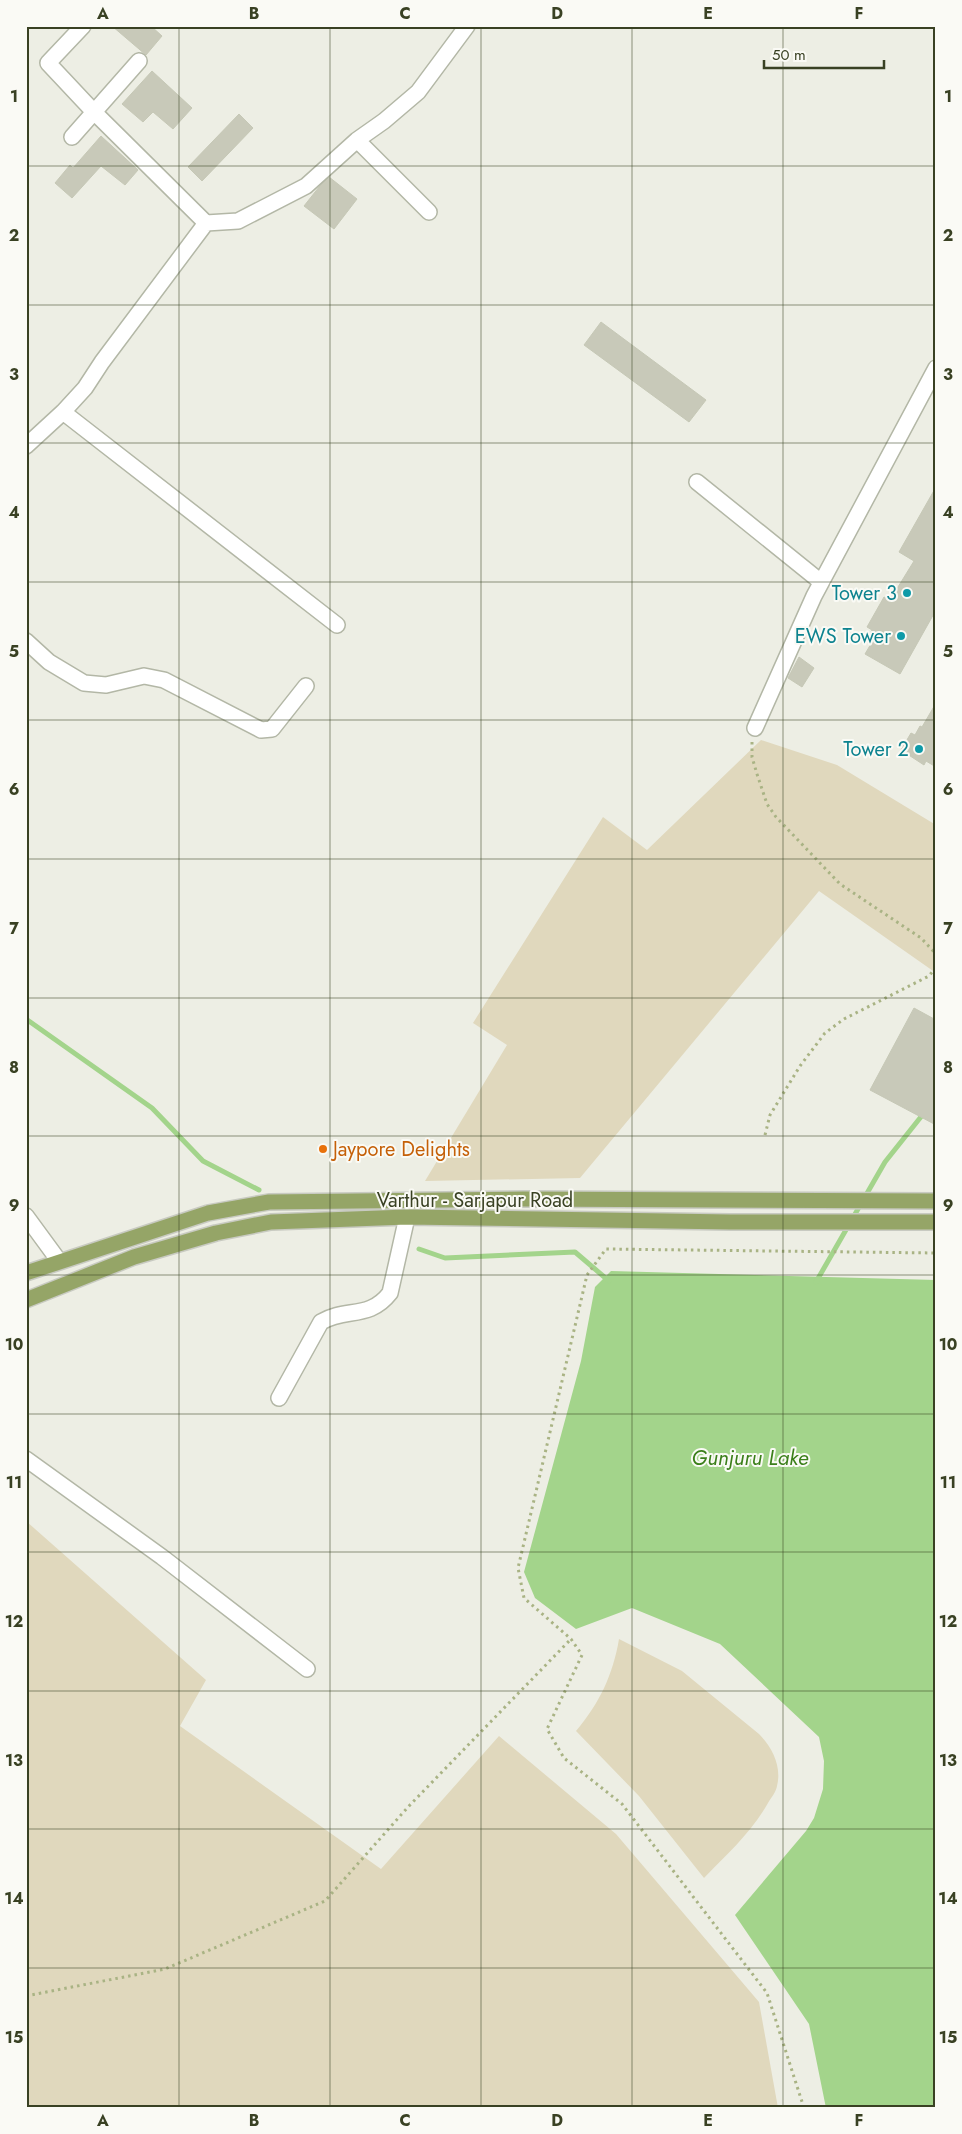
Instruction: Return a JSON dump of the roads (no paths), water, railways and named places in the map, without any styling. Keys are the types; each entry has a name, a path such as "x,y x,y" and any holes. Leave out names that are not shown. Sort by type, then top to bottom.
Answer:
{"main road":[{"name":"Varthur - Sarjapur Road","path":"26,1273 208,1213 269,1202 514,1200 936,1201"},
{"name":"Varthur - Sarjapur Road","path":"26,1300 134,1257 216,1233 271,1222 407,1217 730,1222 936,1222"}],"street":[{"path":"83,26 48,63 94,112 206,223 238,221 306,186 357,140 384,121 418,92 459,29"},
{"path":"72,137 139,61"},
{"path":"357,140 429,212"},
{"path":"27,447 86,388 206,223"},
{"path":"755,728 821,582 936,368"},
{"path":"63,412 337,625"},
{"path":"697,482 821,582"},
{"path":"26,641 49,662 84,683 106,686 144,676 164,680 261,730 272,729 306,686"},
{"path":"26,1216 60,1261"},
{"path":"279,1398 321,1322 328,1318 374,1309 390,1293 407,1217"},
{"path":"26,1459 162,1557 307,1669"}],"water":[{"name":"Gunjuru Lake","path":"611,1271 936,1280 936,2108 826,2108 809,2024 735,1915 806,1831 814,1818 823,1789 824,1761 819,1737 720,1644 632,1608 576,1629 535,1598 524,1572 581,1361 595,1287"}],"waterway":[{"path":"26,1019 152,1108 203,1161 259,1190"},
{"path":"816,1282 885,1162 924,1113"},
{"path":"419,1249 445,1258 575,1252 609,1281"}],"place":[{"name":"Tower 3","path":"907,593"},
{"name":"EWS Tower","path":"901,636"},
{"name":"Tower 2","path":"919,749"},
{"name":"Jaypore Delights","path":"323,1149"}]}
